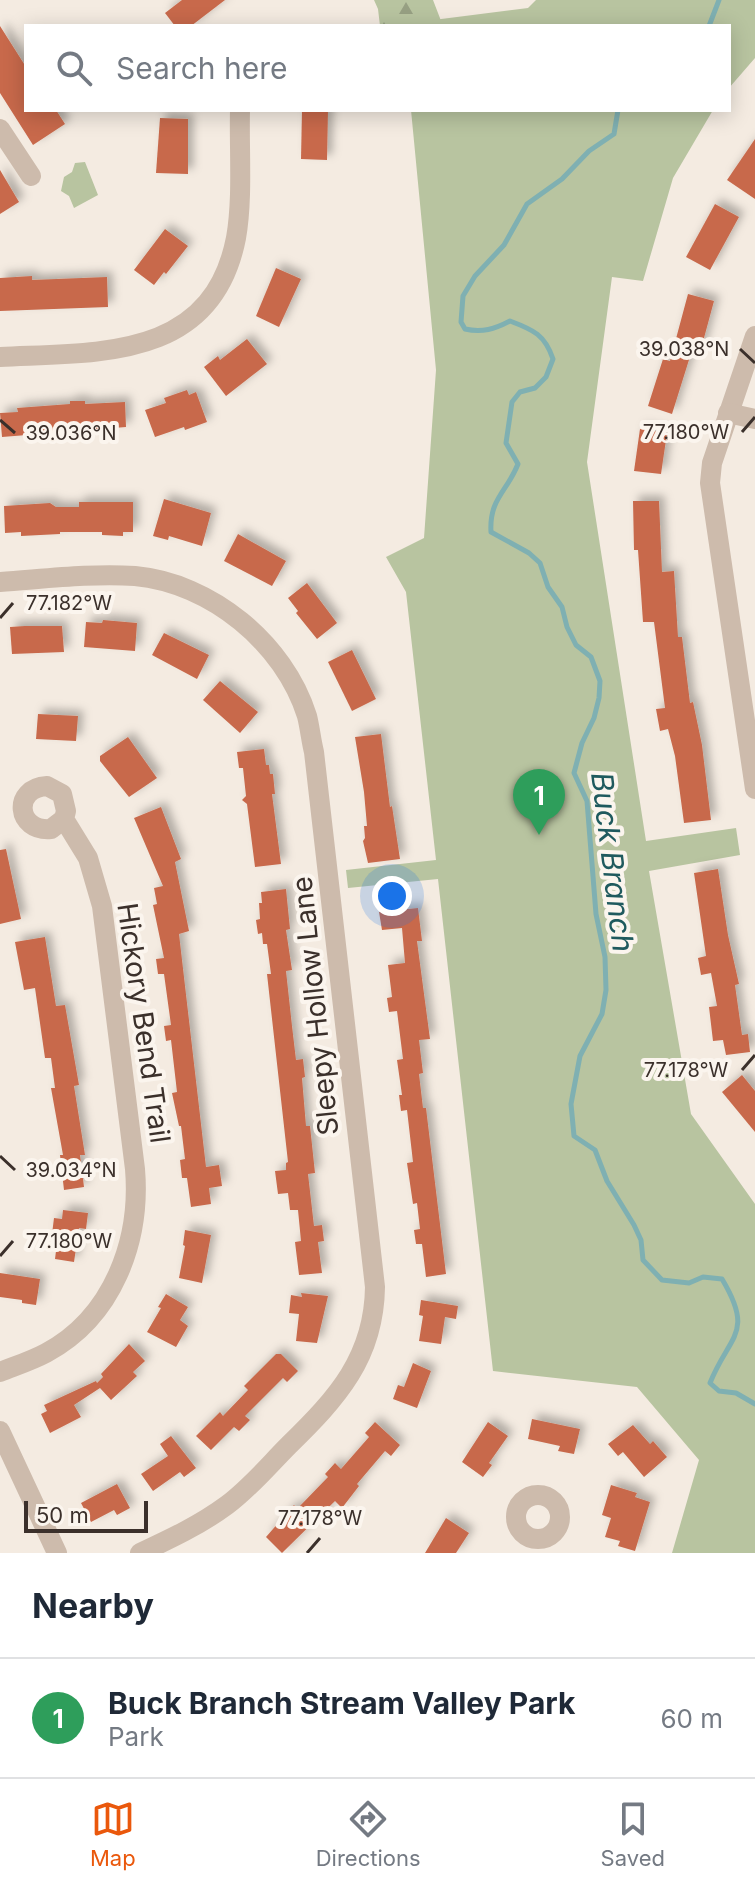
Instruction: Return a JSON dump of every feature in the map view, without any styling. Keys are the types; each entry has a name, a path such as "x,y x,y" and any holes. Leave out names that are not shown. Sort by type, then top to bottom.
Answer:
{"street":[{"path":"0,357 136,346 165,336 197,314 220,284 236,236 240,112"},
{"path":"0,129 31,176"},
{"path":"755,336 712,463 710,483 747,681 755,789"},
{"path":"728,413 755,419"},
{"name":"Sleepy Hollow Lane","path":"0,582 136,576 171,584 211,601 242,622 273,654 294,687 306,716 314,752 375,1287 373,1319 356,1366 345,1383 327,1407 256,1479 229,1503 198,1524 140,1553"},
{"name":"Hickory Bend Trail","path":"0,1372 47,1353 91,1316 120,1273 135,1222 135,1169 107,935 92,869 82,845 64,819"},
{"path":"0,1431 57,1553"}],"green space":[{"path":"374,0 433,0 442,24 380,24"},
{"path":"536,0 755,0 755,58 731,86 731,24 402,24 528,8"},
{"path":"411,112 712,112 673,178 643,281 612,277 587,462 646,841 736,828 740,855 649,871 691,1114 755,1204 755,1553 672,1553 699,1460 637,1387 493,1371 438,879 348,888 346,870 436,860 406,592 386,557 424,538 436,370"},
{"path":"85,162 98,195 74,208 69,196 61,191 64,177 72,172 75,163"}],"building":[{"path":"182,0 225,0 194,24 173,24 165,13"},
{"path":"0,26 24,64 24,112 57,112 65,124 33,145 0,93"},
{"path":"302,112 328,112 327,160 301,159"},
{"path":"160,118 188,119 188,174 156,173"},
{"path":"755,139 755,199 727,180"},
{"path":"0,170 19,202 0,214"},
{"path":"715,204 739,217 710,270 686,257"},
{"path":"165,229 188,246 154,285 134,270"},
{"path":"276,268 301,279 279,327 256,316"},
{"path":"32,276 32,280 107,277 108,307 0,311 0,278"},
{"path":"688,294 714,301 701,349 693,347 672,414 648,406 663,359 670,361"},
{"path":"247,339 267,364 226,396 204,367 218,356 220,360"},
{"path":"187,390 189,395 196,392 207,422 155,437 145,410 166,403 164,398"},
{"path":"70,401 85,401 85,404 125,402 126,427 2,437 0,413 18,412 17,408 70,404"},
{"path":"640,429 667,433 661,474 634,471"},
{"path":"164,499 211,513 202,546 169,536 168,540 153,536"},
{"path":"633,501 659,501 662,572 674,571 678,637 682,637 690,703 693,702 702,745 711,820 684,823 668,729 660,731 656,709 665,708 654,622 643,622 638,550 634,550"},
{"path":"79,502 133,502 133,532 123,532 123,536 102,535 102,532 21,536 21,532 5,533 4,506 50,503 56,507 79,507"},
{"path":"238,534 286,561 272,586 224,561"},
{"path":"307,583 337,623 317,639 288,598"},
{"path":"103,620 137,623 135,651 84,647 86,622 102,623"},
{"path":"62,626 64,652 12,654 10,627"},
{"path":"164,633 209,655 197,679 152,655"},
{"path":"352,650 376,699 352,711 328,662"},
{"path":"220,681 258,712 240,733 203,700"},
{"path":"38,714 78,716 76,741 36,739"},
{"path":"381,734 400,859 368,863 363,841 364,826 367,826 364,792 355,737"},
{"path":"128,737 157,778 129,797 100,761 100,756"},
{"path":"264,749 266,765 273,774 275,794 272,794 281,864 255,867 247,804 242,800 246,796 243,768 239,768 237,752"},
{"path":"161,807 181,859 175,862 189,931 179,934 206,1167 219,1165 222,1186 209,1188 211,1204 191,1207 187,1178 182,1178 180,1160 185,1159 181,1126 172,1093 177,1092 171,1040 166,1041 164,1026 171,1025 164,974 158,974 156,959 164,958 153,905 157,904 154,888 163,886 134,818"},
{"path":"6,849 21,919 0,924 0,850"},
{"path":"718,869 739,984 735,985 742,1035 748,1034 750,1052 726,1055 723,1040 713,1041 709,1007 717,1006 711,973 701,975 698,958 706,956 694,873"},
{"path":"286,889 290,929 286,930 292,970 286,971 296,1060 303,1059 305,1077 302,1078 306,1126 310,1126 315,1173 308,1174 314,1226 322,1225 324,1241 318,1242 322,1273 299,1275 295,1242 301,1241 298,1210 290,1210 288,1193 278,1194 275,1171 286,1170 288,1162 267,974 271,974 267,944 263,944 262,933 258,934 256,920 260,919 261,892"},
{"path":"418,908 422,941 417,941 430,1039 419,1040 423,1073 419,1074 446,1274 426,1277 422,1244 416,1244 414,1230 420,1229 407,1163 413,1162 407,1110 401,1111 399,1095 402,1095 397,1060 403,1059 397,1011 389,1012 387,998 392,997 388,965 405,963 402,928 382,930 379,912"},
{"path":"45,937 56,1006 65,1005 79,1085 74,1086 85,1155 80,1155 84,1187 64,1190 60,1155 63,1155 51,1088 55,1088 51,1058 45,1058 35,988 24,990 15,942"},
{"path":"742,1075 755,1091 755,1132 722,1092"},
{"path":"63,1210 88,1213 86,1229 79,1228 74,1262 55,1259 58,1235 52,1234 54,1218 62,1219"},
{"path":"185,1230 211,1235 202,1283 179,1278"},
{"path":"0,1273 40,1279 36,1305 0,1297"},
{"path":"301,1293 328,1296 317,1343 296,1341 299,1314 289,1313 291,1295 302,1297"},
{"path":"166,1294 188,1307 180,1320 188,1326 176,1347 147,1332"},
{"path":"421,1300 458,1306 456,1319 445,1317 441,1344 419,1341 423,1316 419,1315"},
{"path":"129,1344 145,1361 133,1372 137,1376 111,1400 100,1388 74,1405 81,1417 50,1433 41,1414 47,1411 44,1405 97,1383 103,1377 101,1374"},
{"path":"276,1354 281,1354 298,1371 287,1382 283,1378 245,1416 250,1420 239,1431 234,1427 211,1450 196,1436 220,1412 223,1416 248,1390 244,1386"},
{"path":"413,1363 431,1371 417,1408 393,1399 398,1385 404,1387"},
{"path":"532,1419 580,1429 574,1454 558,1451 560,1446 528,1439"},
{"path":"375,1422 400,1445 391,1456 385,1451 357,1484 359,1486 342,1508 335,1501 282,1553 266,1537 294,1505 297,1509 328,1477 325,1474 335,1463 341,1469 369,1437 365,1433"},
{"path":"488,1422 508,1436 483,1477 462,1462"},
{"path":"633,1425 667,1457 644,1477 623,1452 618,1456 608,1444"},
{"path":"171,1436 196,1468 184,1477 180,1472 153,1491 141,1474 168,1456 160,1444"},
{"path":"117,1484 130,1508 117,1515 114,1510 91,1522 81,1503"},
{"path":"611,1485 637,1493 635,1497 650,1502 635,1551 618,1546 620,1541 605,1537 611,1518 602,1515"},
{"path":"446,1518 469,1533 456,1553 425,1553"}],"waterway":[{"name":"Buck Branch","path":"710,24 719,0"},
{"name":"Buck Branch","path":"618,112 614,134 589,151 562,179 527,204 504,245 475,276 463,296 461,322 465,329 477,331 510,321 532,331 550,351 553,359 546,377 535,388 520,392 512,402 506,443 518,464 496,503 491,532 529,553 540,563 548,587 562,607 576,645 591,657 600,681 594,718 582,743 574,773 587,801 606,990 602,1014 580,1056 571,1104 574,1136 595,1150 607,1181 641,1240 643,1260 662,1280 689,1283 703,1277 722,1279 732,1297 738,1323 736,1334 710,1383 719,1391 736,1393 755,1404"}],"place":[{"name":"Buck Branch Stream Valley Park","path":"539,835"}]}
